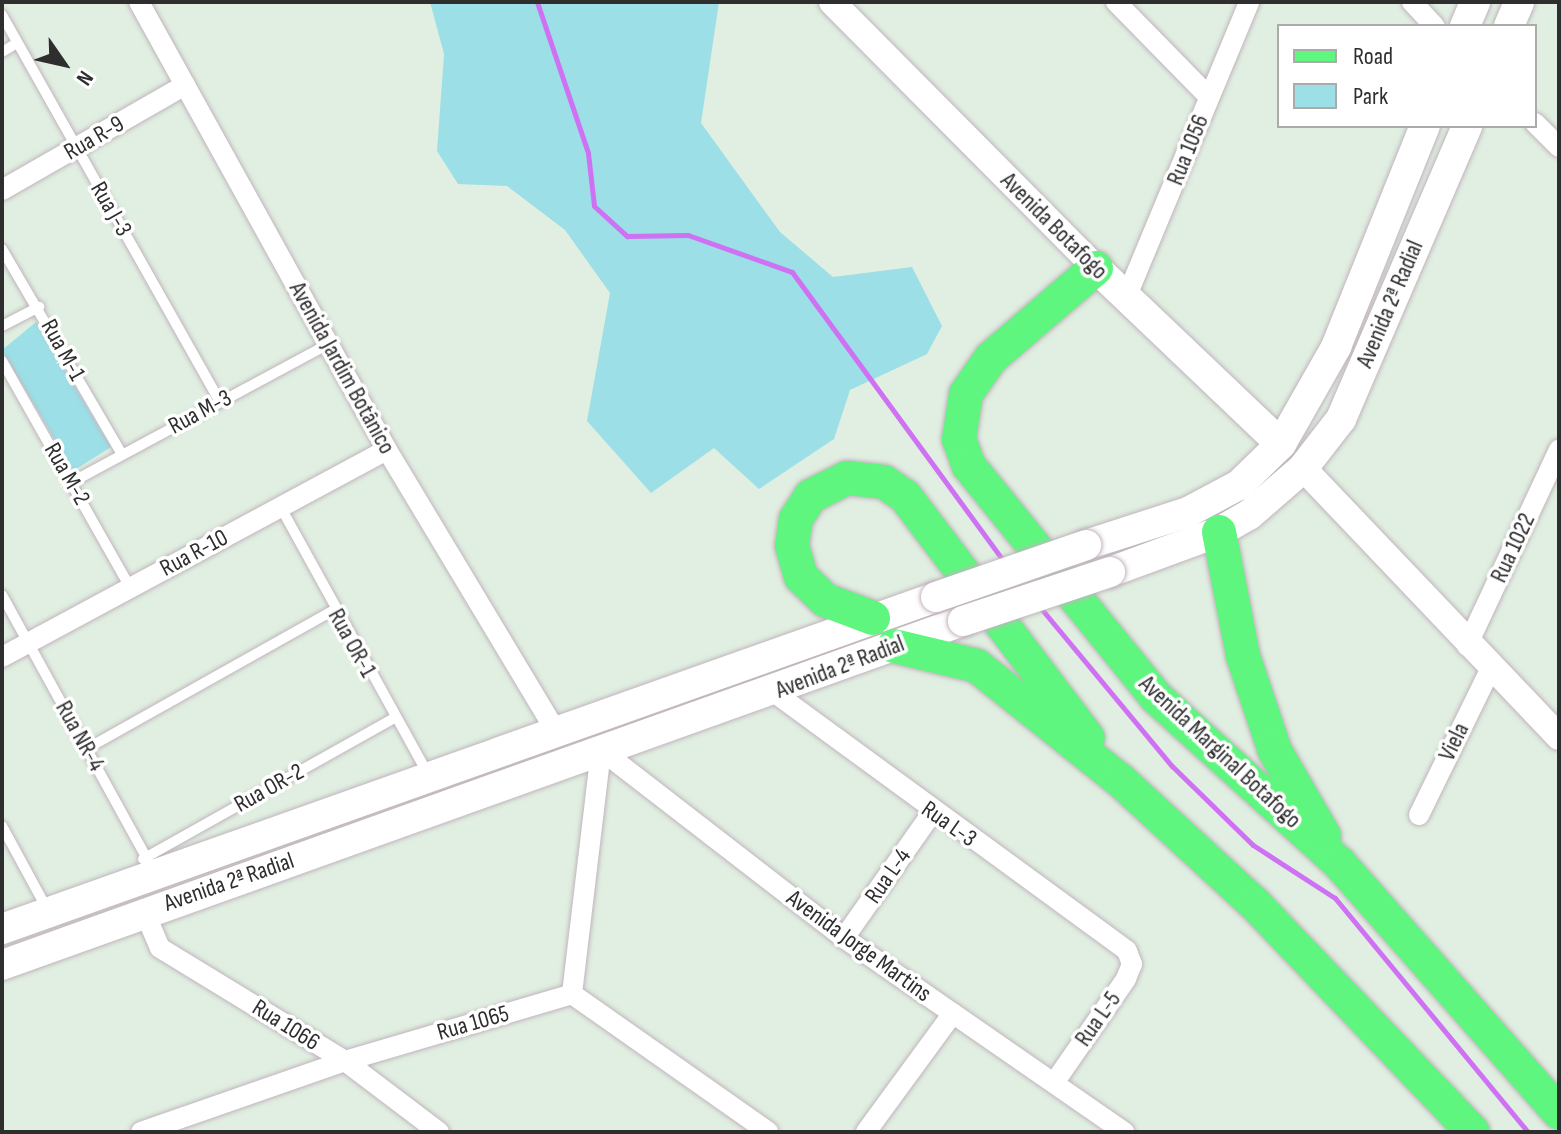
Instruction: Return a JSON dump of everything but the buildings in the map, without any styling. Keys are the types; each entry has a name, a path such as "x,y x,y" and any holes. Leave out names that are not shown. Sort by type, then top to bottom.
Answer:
{"main road":[{"path":"1466,24 1475,2"},
{"path":"1510,24 1519,2"},
{"name":"Avenida 2ª Radial","path":"2,929 49,913 151,867 430,778 554,728 1188,512 1239,485 1281,444 1336,347 1424,128"},
{"name":"Avenida 2ª Radial","path":"2,965 144,911 601,750 775,693 894,646 1219,532 1249,515 1303,468 1341,419 1466,128"},
{"name":"Avenida Botafogo","path":"1096,268 1281,444"},
{"name":"Avenida Marginal Botafogo","path":"1096,268 991,358 966,394 959,439 969,466 1156,697 1340,864 1559,1112"},
{"path":"873,618 825,600 801,577 792,546 796,519 811,496 847,478 872,478 905,496 1120,780"},
{"path":"1219,532 1243,656 1275,751 1340,864"},
{"path":"894,646 977,666 1120,780 1255,904 1473,1132"},
{"path":"601,750 603,730 664,708 673,689"}],"street":[{"name":"Avenida Jardim Botânico","path":"139,2 387,450 554,728"},
{"name":"Avenida Botafogo","path":"832,2 1096,268"},
{"path":"1116,2 1209,97"},
{"name":"Rua 1056","path":"1126,298 1249,2"},
{"path":"1412,2 1432,24"},
{"name":"Rua R-9","path":"2,190 185,85"},
{"path":"1537,125 1559,147"},
{"name":"Rua R-10","path":"2,657 387,450"},
{"name":"Rua 1022","path":"1467,646 1559,452"},
{"path":"1303,468 1467,646 1559,737"},
{"name":"Viela","path":"1419,815 1490,670"},
{"name":"Rua L-3","path":"775,693 932,813 1127,951"},
{"path":"601,750 572,994 768,1132"},
{"name":"Avenida Jorge Martins","path":"601,750 844,938 1124,1132"},
{"name":"Rua L-4","path":"844,938 932,813"},
{"name":"Rua 1066","path":"144,911 160,948 345,1061 439,1132"},
{"name":"Rua L-5","path":"1054,1083 1126,979 1132,964 1127,951"},
{"name":"Rua 1065","path":"141,1132 345,1061 572,994"},
{"path":"866,1132 953,1013"}],"lane":[{"name":"Rua J-3","path":"2,15 220,402"},
{"path":"2,52 17,43"},
{"name":"Rua M-1","path":"2,249 39,307 121,453"},
{"path":"2,326 39,307"},
{"name":"Rua M-3","path":"72,482 328,344"},
{"name":"Rua M-2","path":"2,361 130,587"},
{"name":"Rua OR-1","path":"280,506 334,610 430,778"},
{"name":"Rua NR-4","path":"2,595 151,867"},
{"path":"88,748 334,610"},
{"name":"Rua OR-2","path":"151,867 394,718"},
{"path":"2,826 49,913"}],"green space":[{"path":"430,2 719,2 701,123 780,232 833,277 912,267 942,326 927,354 850,390 834,439 759,489 714,448 651,493 587,421 610,293 565,230 507,186 458,184 437,151 444,54"},
{"path":"36,322 111,447 73,471 2,350"}],"waterway":[{"path":"537,2 588,153 594,206 627,236 688,235 792,272 1006,564"},
{"path":"1039,606 1172,766 1253,845 1335,898 1528,1132"}]}
